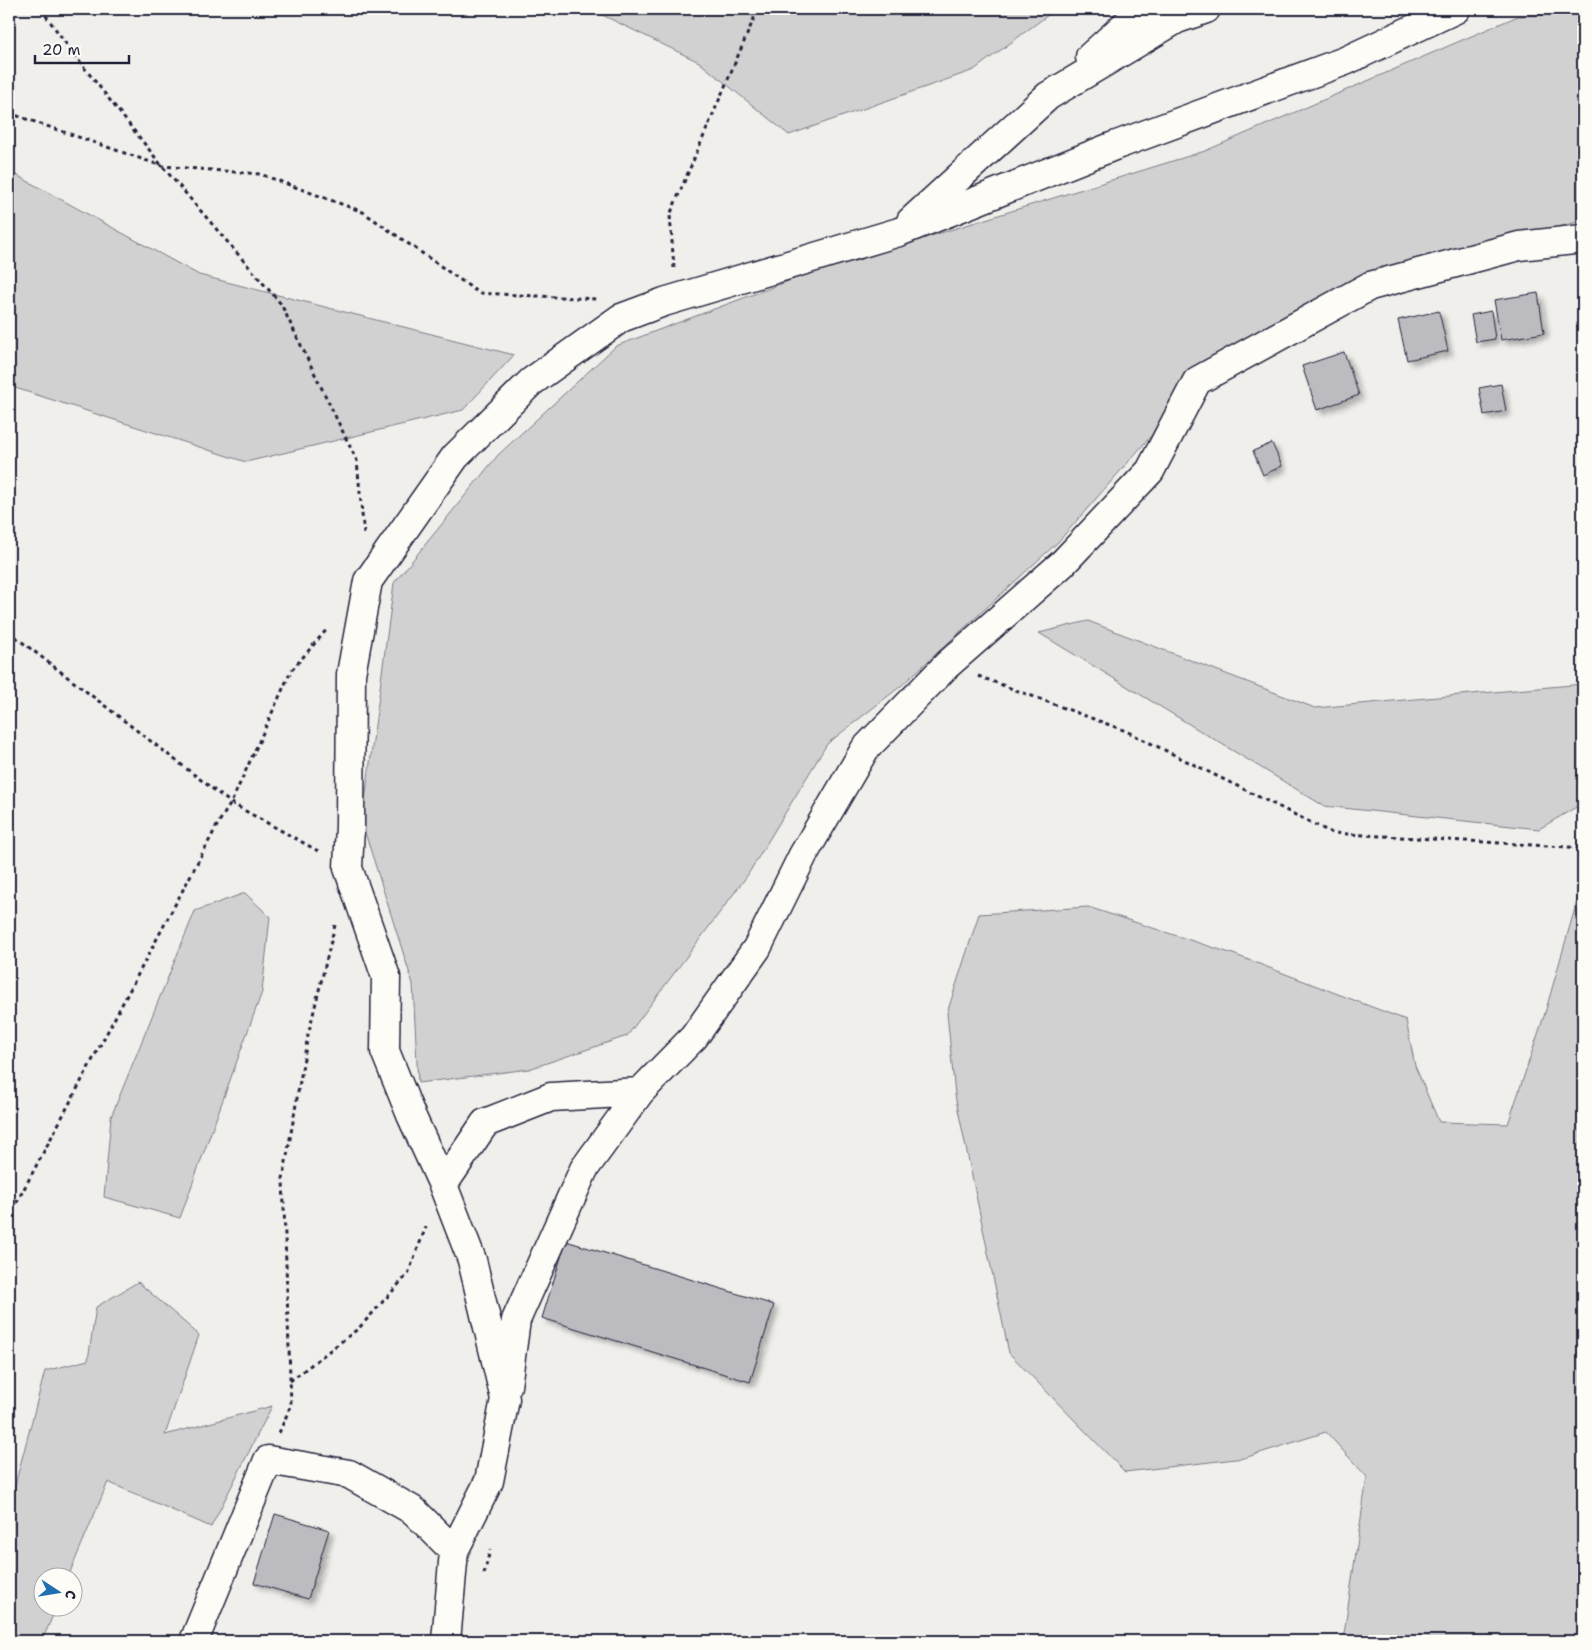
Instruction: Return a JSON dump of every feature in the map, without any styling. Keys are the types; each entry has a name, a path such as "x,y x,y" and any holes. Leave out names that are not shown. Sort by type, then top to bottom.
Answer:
{"street":[{"path":"899,232 1143,9"},
{"path":"1048,96 1177,19 1206,9"},
{"path":"504,1400 472,1260 443,1184 410,1115 385,1051 386,977 348,868 351,674 368,581 455,457 531,382 621,318 676,298 899,232 1114,146 1344,61 1456,9"},
{"path":"446,1641 454,1551 489,1481 516,1320 584,1169 640,1092 694,1038 757,948 803,855 865,749 947,664 1062,564 1150,471 1197,381 1370,286 1519,246 1583,239"},
{"path":"443,1184 485,1123 551,1097 640,1092"},
{"path":"194,1641 268,1460 349,1474 414,1511 454,1551"}],"path":[{"path":"41,9 75,56 162,166 281,304 357,460 368,581"},
{"path":"676,298 670,216 758,9"},
{"path":"9,112 162,166 260,174 363,212 479,293 606,299"},
{"path":"9,1217 219,822 231,803 291,671 329,626"},
{"path":"9,632 231,803 348,868"},
{"path":"947,664 1126,731 1332,833 1583,848"},
{"path":"268,1460 291,1405 283,1179 308,1035 335,924"},
{"path":"290,1381 359,1328 408,1274 443,1184"}],"shaded area":[{"path":"590,9 1056,9 974,70 789,135 699,62"},
{"path":"1583,13 1583,220 1370,286 1201,379 1058,542 901,686 827,744 747,876 627,1036 529,1069 418,1083 413,984 362,823 394,583 498,455 616,346 802,276 1205,151 1518,16"},
{"path":"9,171 199,275 514,355 463,410 246,462 9,386"},
{"path":"1088,621 1315,708 1583,684 1583,803 1539,829 1324,806 1039,633"},
{"path":"1583,880 1583,1641 1343,1641 1367,1477 1326,1432 1244,1458 1125,1472 1009,1353 955,1095 947,1013 979,914 1088,907 1233,954 1406,1020 1415,1066 1439,1122 1508,1124 1545,1013"},
{"path":"245,893 270,917 262,992 180,1218 104,1197 111,1117 195,911"},
{"path":"138,1282 199,1335 165,1435 272,1406 211,1527 108,1482 72,1568 32,1568 32,1618 52,1618 42,1641 9,1641 9,1508 45,1371 88,1360 96,1307"}],"building":[{"path":"1538,293 1544,333 1501,340 1494,300"},
{"path":"1439,311 1448,351 1407,360 1398,320"},
{"path":"1491,311 1495,339 1476,342 1471,315"},
{"path":"1344,352 1359,395 1317,410 1302,366"},
{"path":"1501,384 1506,411 1484,415 1479,388"},
{"path":"1272,443 1282,466 1263,475 1253,451"},
{"path":"566,1241 774,1305 750,1382 542,1318"},
{"path":"275,1514 329,1530 308,1599 254,1583"}]}
